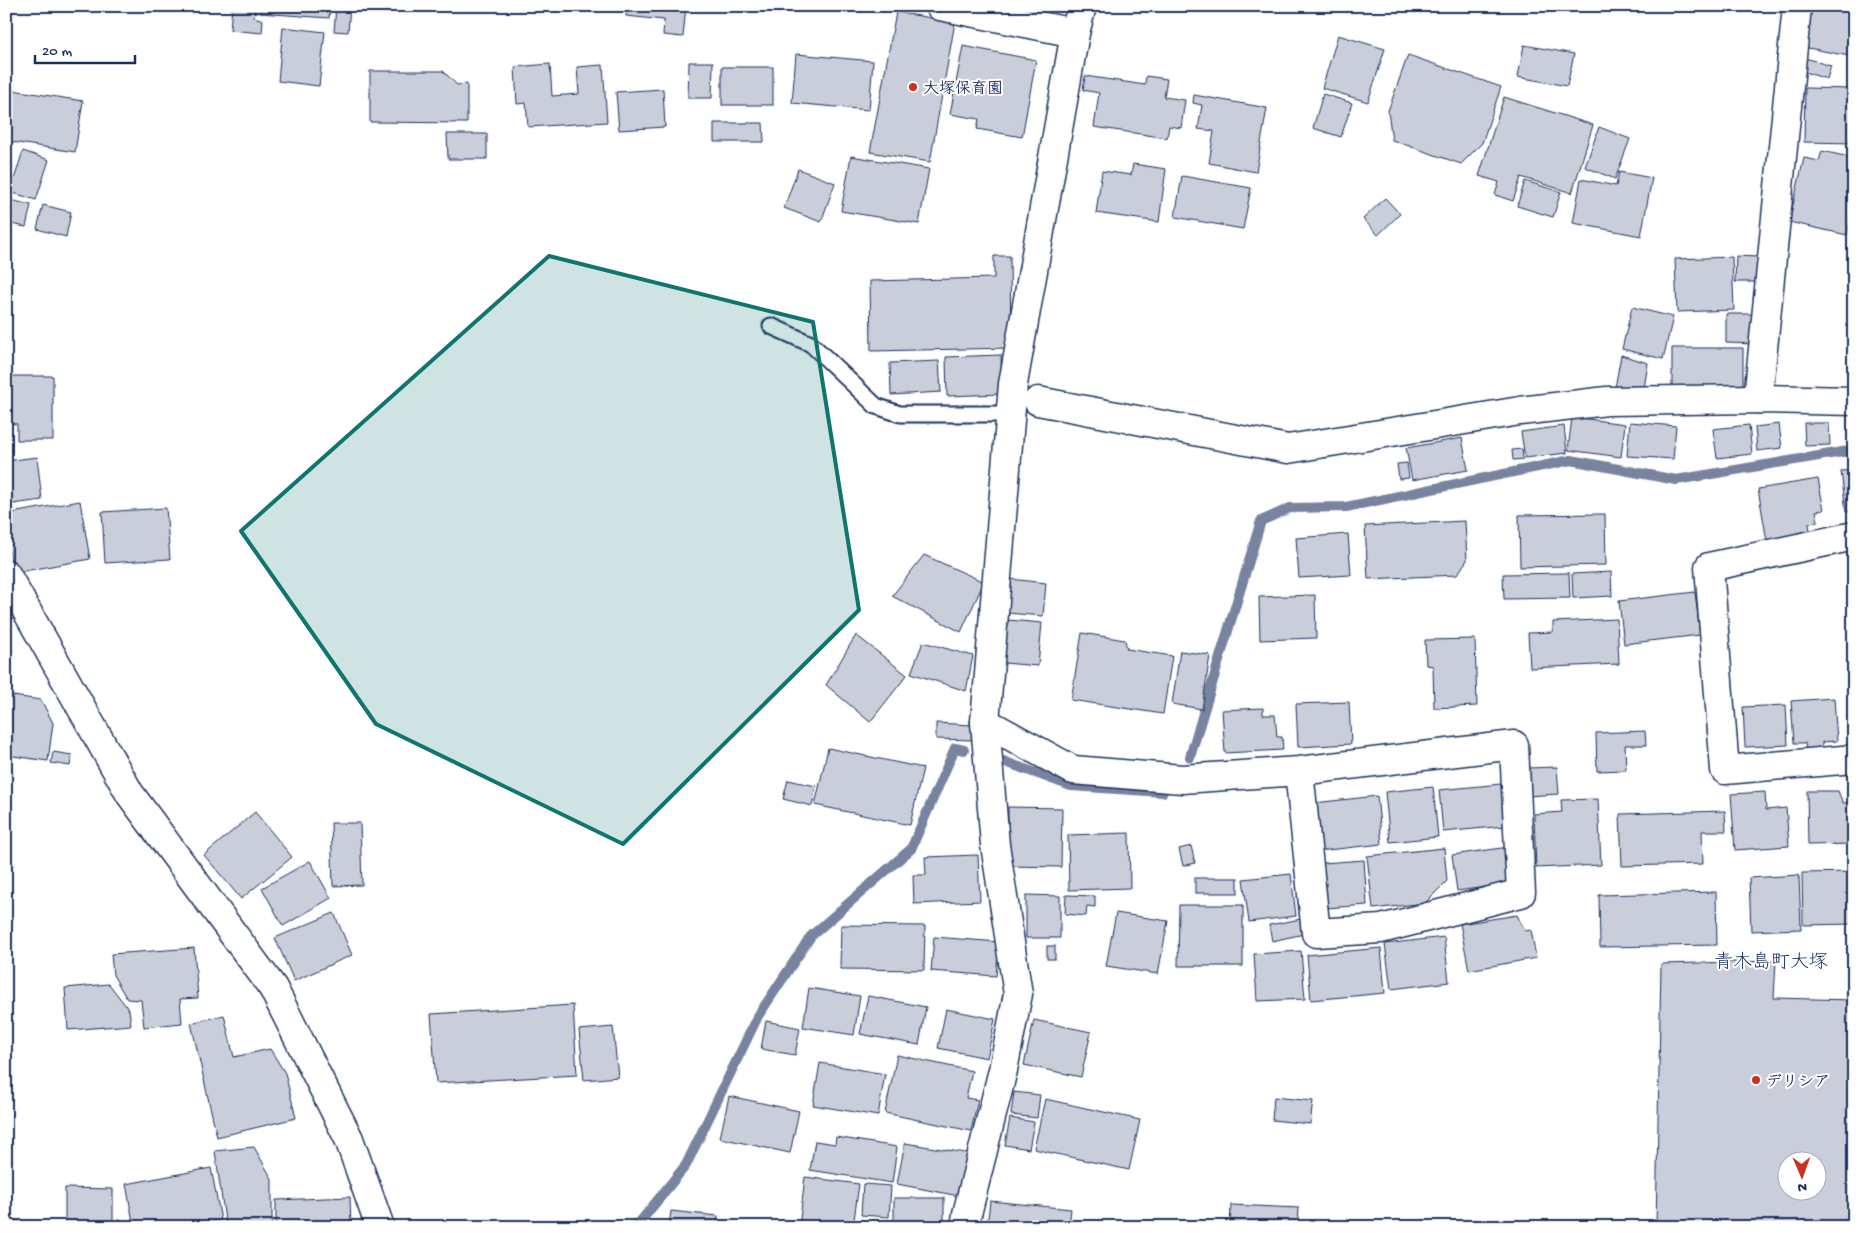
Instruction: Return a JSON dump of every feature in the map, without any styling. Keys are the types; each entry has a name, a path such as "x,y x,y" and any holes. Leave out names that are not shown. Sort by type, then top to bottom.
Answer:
{"street":[{"path":"940,6 1075,33"},
{"path":"965,1227 966,1214 1003,1070 1018,994 995,845 985,722 1013,384 1075,33 1082,6"},
{"path":"1758,400 1797,6"},
{"path":"1038,401 1288,449 1520,411 1607,401 1854,401"},
{"path":"1854,536 1709,567 1725,770 1854,759"},
{"path":"6,574 130,794 273,988 350,1139 380,1227"},
{"path":"985,722 1073,770 1182,779 1299,771 1514,746 1520,893 1381,929 1316,933 1299,771"}],"lane":[{"path":"771,326 811,344 876,406 900,414 1011,414"}],"highlighted area":[{"path":"549,256 813,322 859,610 623,844 376,724 241,531"}],"building":[{"path":"232,6 256,6 254,17 263,20 262,33 230,30"},
{"path":"261,6 330,6 329,18 260,13"},
{"path":"336,6 350,6 348,32 334,31"},
{"path":"627,6 686,6 683,37 663,35 664,20 626,16"},
{"path":"1811,6 1854,6 1854,57 1803,47"},
{"name":"大塚保育園","path":"896,12 955,22 930,162 870,152"},
{"path":"283,27 325,32 319,86 278,81"},
{"path":"1338,35 1385,49 1368,102 1322,88"},
{"path":"1524,45 1574,54 1567,86 1518,77"},
{"path":"963,46 1036,60 1022,137 977,129 979,119 950,114"},
{"path":"796,54 873,61 869,110 792,103"},
{"path":"1408,55 1501,87 1482,143 1461,164 1392,140 1388,111"},
{"path":"1805,58 1831,66 1827,79 1801,71"},
{"path":"689,62 713,62 712,98 688,98"},
{"path":"550,64 552,96 579,94 577,67 603,65 607,122 528,127 526,103 517,104 515,67"},
{"path":"722,67 773,67 773,105 722,105"},
{"path":"370,71 443,71 457,85 467,84 467,123 370,122"},
{"path":"1085,76 1145,85 1146,76 1167,79 1164,97 1185,100 1181,128 1169,126 1167,138 1094,127 1099,93 1083,90"},
{"path":"1805,88 1854,89 1854,143 1804,142"},
{"path":"6,89 83,101 75,152 6,141"},
{"path":"663,89 665,127 619,130 616,92"},
{"path":"1323,94 1352,103 1341,137 1313,128"},
{"path":"1194,95 1267,108 1256,172 1209,163 1214,131 1198,129 1202,105 1193,103"},
{"path":"1504,97 1593,125 1572,193 1521,177 1513,201 1495,195 1499,182 1479,176"},
{"path":"714,123 763,123 764,142 714,142"},
{"path":"1599,127 1630,139 1615,179 1585,167"},
{"path":"447,134 487,134 487,159 448,159"},
{"path":"23,151 49,160 36,200 10,192"},
{"path":"1822,151 1854,158 1854,204 1847,235 1789,222 1804,158 1819,161"},
{"path":"851,156 929,169 919,224 841,211"},
{"path":"1133,164 1166,169 1159,222 1096,213 1102,171 1131,175"},
{"path":"798,169 835,183 821,222 784,208"},
{"path":"1619,172 1652,178 1641,236 1573,223 1581,179 1616,186"},
{"path":"1182,176 1251,188 1243,229 1175,217"},
{"path":"1525,181 1561,192 1553,217 1517,206"},
{"path":"1385,198 1400,214 1378,235 1363,219"},
{"path":"6,199 31,205 26,227 6,223"},
{"path":"43,205 71,212 66,237 37,229"},
{"path":"994,256 1010,256 1011,348 871,351 870,281 994,278"},
{"path":"1736,256 1759,257 1758,282 1735,282"},
{"path":"1732,257 1734,310 1677,312 1675,259"},
{"path":"1632,307 1673,317 1663,359 1622,349"},
{"path":"1726,314 1754,314 1754,344 1726,343"},
{"path":"1672,348 1743,348 1743,388 1672,387"},
{"path":"1001,355 1002,394 947,396 946,357"},
{"path":"1621,355 1648,363 1644,389 1615,388"},
{"path":"939,361 941,392 891,395 890,363"},
{"path":"6,376 53,376 53,440 17,440 17,424 6,423"},
{"path":"1572,417 1625,424 1621,457 1568,450"},
{"path":"1630,422 1676,426 1673,459 1627,456"},
{"path":"1804,423 1829,423 1830,445 1805,446"},
{"path":"1779,424 1782,448 1757,451 1755,427"},
{"path":"1749,425 1752,454 1717,458 1713,429"},
{"path":"1564,426 1567,453 1525,458 1521,432"},
{"path":"1462,438 1468,470 1412,480 1406,448"},
{"path":"1522,449 1523,459 1513,460 1512,450"},
{"path":"37,457 42,500 6,505 6,461"},
{"path":"1407,463 1409,478 1399,479 1397,464"},
{"path":"1854,470 1854,511 1846,512 1841,471"},
{"path":"1818,479 1824,510 1816,511 1818,522 1809,523 1811,540 1768,547 1758,489"},
{"path":"80,501 90,559 13,573 6,532 6,514"},
{"path":"166,508 170,559 105,563 102,512"},
{"path":"1605,514 1606,565 1520,567 1519,515"},
{"path":"1465,521 1467,560 1457,575 1368,579 1365,526"},
{"path":"1348,534 1351,575 1299,578 1296,538"},
{"path":"924,555 984,582 961,632 892,596"},
{"path":"1611,572 1612,596 1573,598 1572,574"},
{"path":"1569,573 1570,598 1504,599 1503,574"},
{"path":"1010,579 1046,583 1043,616 1007,613"},
{"path":"1695,592 1700,635 1624,644 1619,601"},
{"path":"1315,595 1316,638 1260,640 1259,597"},
{"path":"1617,619 1619,664 1530,668 1528,633 1553,632 1553,622"},
{"path":"1008,620 1042,623 1038,666 1004,663"},
{"path":"1082,633 1125,640 1127,649 1172,656 1163,714 1071,700"},
{"path":"856,635 907,675 870,722 826,685"},
{"path":"1475,639 1477,706 1434,708 1433,666 1426,665 1425,640"},
{"path":"923,642 973,656 966,691 911,673"},
{"path":"1180,651 1210,655 1202,709 1172,704"},
{"path":"6,695 41,700 53,723 48,761 6,755"},
{"path":"1834,698 1837,741 1822,742 1822,749 1806,750 1805,743 1794,743 1791,701"},
{"path":"1349,702 1351,744 1298,747 1296,704"},
{"path":"1786,705 1788,745 1745,747 1743,707"},
{"path":"1263,708 1263,715 1275,715 1277,737 1282,737 1283,750 1225,753 1222,710"},
{"path":"936,723 973,725 973,740 936,739"},
{"path":"1645,731 1646,745 1625,745 1626,770 1597,771 1596,733"},
{"path":"828,748 923,768 910,825 815,805"},
{"path":"53,752 72,755 70,766 51,763"},
{"path":"1557,767 1559,794 1527,796 1526,768"},
{"path":"788,780 816,786 812,806 783,799"},
{"path":"1501,784 1505,826 1443,832 1439,790"},
{"path":"1433,787 1438,837 1390,842 1385,792"},
{"path":"1807,791 1838,791 1843,803 1854,802 1854,844 1808,845"},
{"path":"1765,792 1766,810 1786,808 1789,846 1735,850 1731,794"},
{"path":"1377,796 1382,844 1319,851 1314,803"},
{"path":"1598,799 1601,865 1536,868 1534,814 1562,812 1561,800"},
{"path":"1008,807 1062,808 1061,867 1008,866"},
{"path":"1725,811 1726,831 1702,831 1703,864 1622,866 1620,814"},
{"path":"255,812 292,857 241,899 204,855"},
{"path":"331,823 360,823 362,885 333,886"},
{"path":"1129,833 1130,888 1069,890 1068,835"},
{"path":"1191,846 1195,863 1183,866 1179,849"},
{"path":"1509,847 1514,883 1457,891 1452,855"},
{"path":"1444,848 1447,881 1425,903 1373,909 1367,856"},
{"path":"978,855 980,901 914,904 913,875 926,875 925,857"},
{"path":"1364,860 1367,905 1326,908 1323,863"},
{"path":"310,861 331,898 283,926 262,888"},
{"path":"1852,872 1854,924 1803,925 1802,873"},
{"path":"1291,874 1296,916 1249,922 1243,879"},
{"path":"1799,875 1801,929 1751,931 1749,878"},
{"path":"1195,878 1238,878 1238,893 1195,893"},
{"path":"1716,892 1717,945 1600,947 1599,895"},
{"path":"1026,895 1060,896 1060,938 1026,938"},
{"path":"1066,895 1095,896 1095,907 1087,906 1086,916 1065,914"},
{"path":"1179,905 1243,905 1243,966 1178,966"},
{"path":"334,913 352,955 294,981 275,938"},
{"path":"1116,913 1168,921 1158,974 1106,966"},
{"path":"1517,915 1525,931 1531,930 1536,958 1469,970 1460,924"},
{"path":"1301,919 1304,934 1272,941 1269,925"},
{"path":"841,925 925,926 924,970 840,969"},
{"path":"934,937 999,942 996,976 931,971"},
{"path":"1444,937 1449,982 1391,989 1385,944"},
{"path":"1047,946 1055,946 1055,959 1047,959"},
{"path":"194,948 198,998 180,999 182,1023 144,1027 141,1000 127,999 113,975 111,954"},
{"path":"1381,948 1385,993 1311,1000 1307,955"},
{"path":"1301,951 1305,999 1257,1001 1254,954"},
{"name":"デリシア","path":"1776,961 1774,998 1854,1000 1854,1227 1656,1227 1661,964"},
{"path":"109,984 129,1010 131,1025 68,1030 65,988"},
{"path":"809,988 860,996 854,1035 803,1027"},
{"path":"868,996 926,1007 919,1045 860,1034"},
{"path":"573,1005 577,1075 436,1083 431,1014"},
{"path":"946,1009 995,1019 987,1058 938,1048"},
{"path":"224,1015 234,1057 270,1049 285,1073 296,1118 217,1137 191,1023"},
{"path":"1034,1020 1091,1032 1081,1077 1024,1065"},
{"path":"766,1021 800,1028 795,1055 761,1049"},
{"path":"613,1027 618,1077 584,1080 579,1030"},
{"path":"897,1055 972,1071 966,1098 978,1100 971,1131 885,1113"},
{"path":"820,1063 885,1074 878,1116 813,1105"},
{"path":"1014,1092 1040,1095 1037,1118 1011,1115"},
{"path":"729,1096 799,1111 790,1153 720,1138"},
{"path":"1274,1097 1313,1101 1310,1124 1272,1120"},
{"path":"1045,1099 1140,1120 1129,1170 1034,1149"},
{"path":"1010,1118 1034,1122 1029,1149 1005,1145"},
{"path":"836,1137 897,1147 892,1183 810,1170 815,1141 835,1144"},
{"path":"905,1143 972,1154 964,1197 897,1184"},
{"path":"254,1147 272,1179 272,1227 226,1227 215,1151"},
{"path":"211,1168 221,1220 187,1227 134,1227 126,1184"},
{"path":"805,1177 859,1184 853,1227 799,1227"},
{"path":"863,1184 891,1186 889,1217 861,1215"},
{"path":"65,1188 113,1189 113,1226 65,1226"},
{"path":"350,1197 351,1227 276,1227 276,1200"},
{"path":"894,1198 944,1198 944,1227 894,1227"},
{"path":"990,1201 1071,1209 1069,1227 987,1227"},
{"path":"1231,1205 1299,1208 1298,1227 1230,1227"},
{"path":"671,1211 718,1216 717,1227 669,1227"},
{"path":"855,1222 890,1224 890,1227 855,1227"}],"waterway":[{"path":"1190,757 1261,521 1290,508 1346,507 1571,460 1676,480 1854,450"},
{"path":"636,1227 686,1165 758,1016 811,936 911,849 955,748 964,750"},
{"path":"1003,761 1071,786 1163,792"},
{"path":"6,1224 28,1227"}],"place":[{"name":"大塚保育園","path":"913,87"},
{"name":"デリシア","path":"1756,1080"}],"district":[{"name":"青木島町大塚","path":"1771,960"}]}
